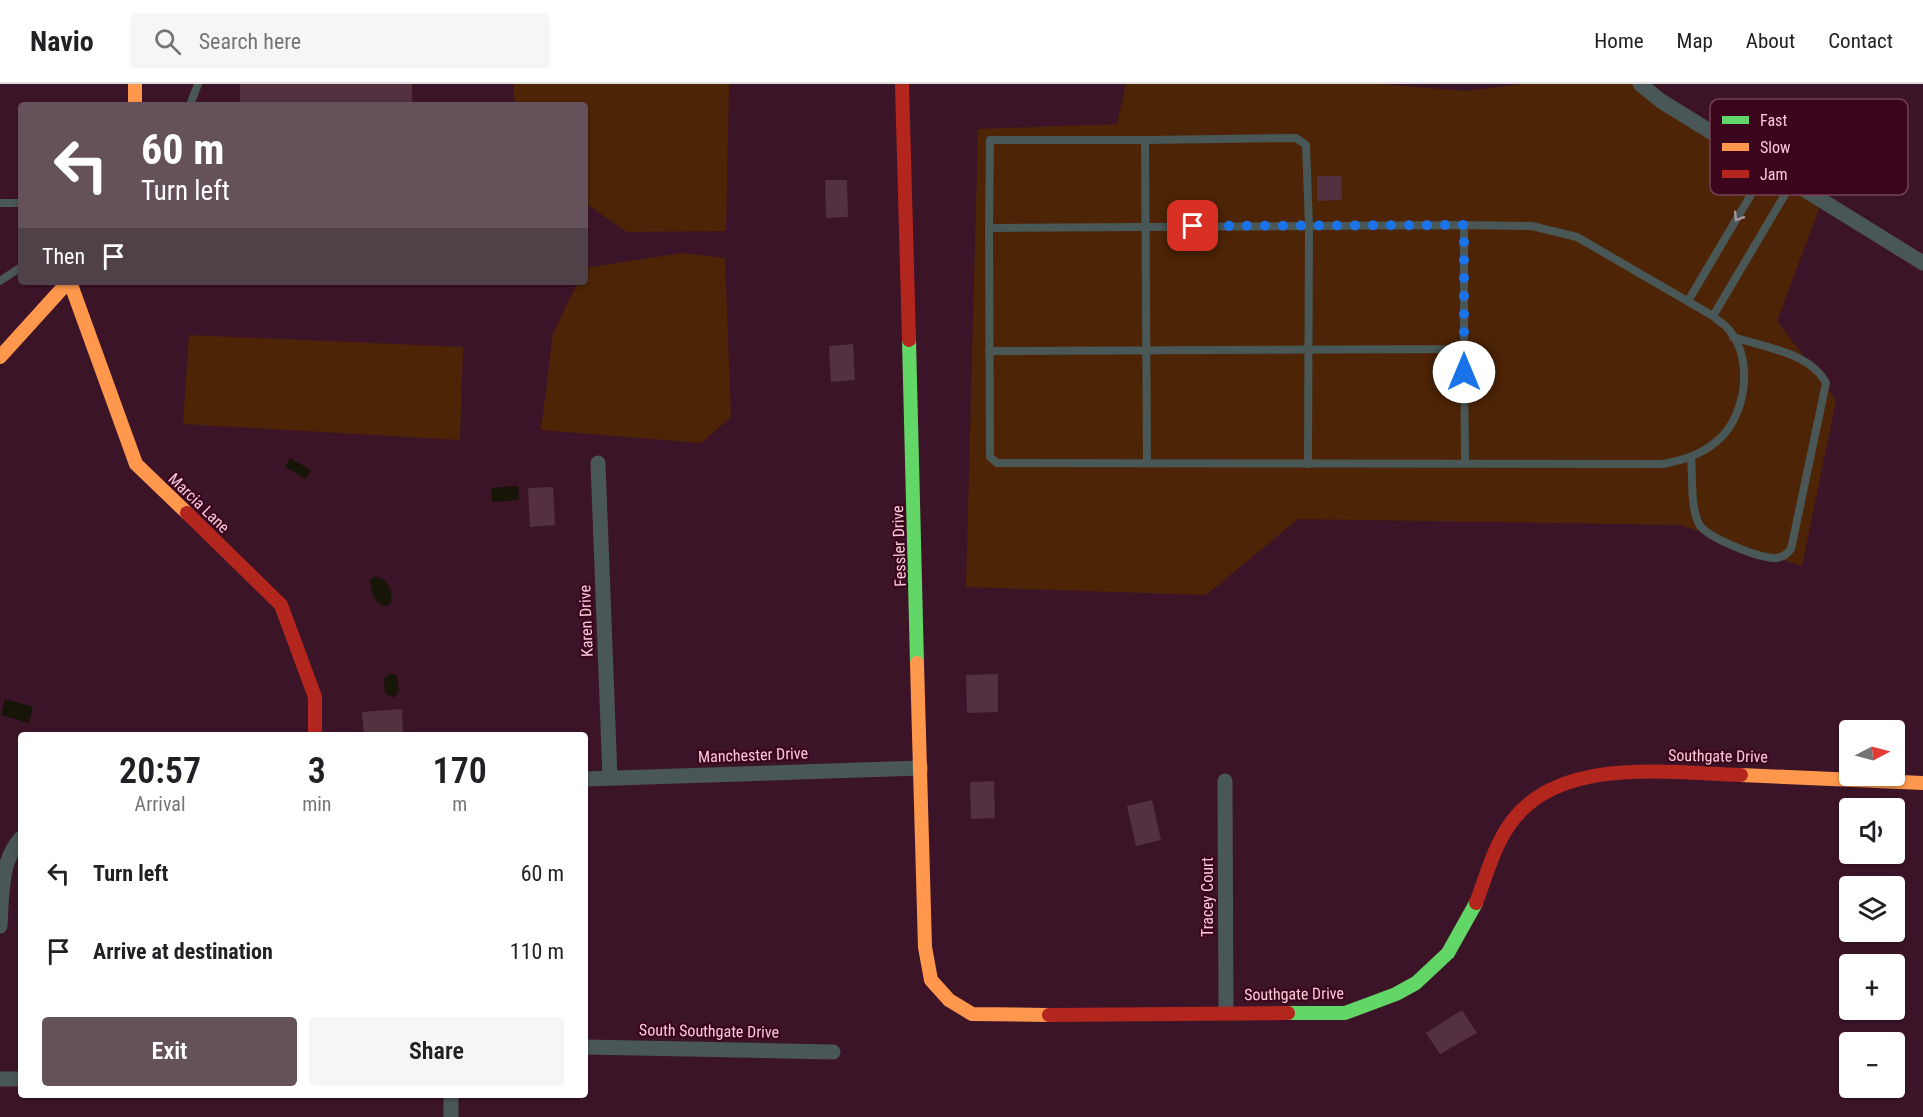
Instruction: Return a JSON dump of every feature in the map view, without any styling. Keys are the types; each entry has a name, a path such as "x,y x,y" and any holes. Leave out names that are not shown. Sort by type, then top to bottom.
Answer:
{"street":[{"path":"135,84 135,102"},
{"name":"Fessler Drive","path":"902,84 925,947 931,980 949,1000"},
{"path":"1640,84 1661,101 1710,131"},
{"path":"1814,195 1923,263"},
{"path":"0,357 66,285"},
{"name":"Marcia Lane","path":"70,285 136,464 281,605 315,697 315,732"},
{"name":"Karen Drive","path":"598,463 610,778"},
{"name":"Manchester Drive","path":"588,779 921,768"},
{"name":"Southgate Drive","path":"949,1000 972,1014 1004,1015 1345,1012 1385,1001 1427,978 1459,938 1477,900 1496,844 1526,806 1569,784 1606,773 1804,775 1923,783"},
{"name":"Tracey Court","path":"1225,781 1226,1013"},
{"path":"0,926 4,869 18,841"},
{"name":"South Southgate Drive","path":"588,1047 833,1052"},
{"path":"0,1079 18,1079"},
{"path":"451,1098 451,1117"}],"lane":[{"path":"191,102 198,84"},
{"path":"989,228 1146,226 1309,226 1464,225 1532,226 1577,237 1713,316 1731,332 1742,356 1744,390 1733,421 1718,441 1691,458 1663,464 1465,462 1308,464 997,463 990,457 989,351 989,228 990,140 1301,139 1306,145 1309,226 1308,464"},
{"path":"1145,140 1147,463"},
{"path":"1688,302 1751,195"},
{"path":"1713,316 1785,195"},
{"path":"0,203 18,203"},
{"path":"1464,225 1465,462"},
{"path":"0,281 18,269"},
{"path":"1691,458 1696,513 1705,531 1718,540 1769,557 1784,556 1791,549 1826,383 1816,367 1789,355 1733,337"},
{"path":"989,351 1464,349"}],"shaded area":[{"path":"514,84 729,84 726,231 627,232 588,205 588,102 516,102"},
{"path":"1126,84 1379,84 1466,91 1523,84 1640,84 1710,129 1710,195 1813,195 1822,201 1777,321 1836,400 1802,566 1680,525 1298,519 1206,595 966,587 978,129 1117,124"},
{"path":"682,253 725,258 731,417 701,443 541,430 553,333 577,285 588,285 588,268"},
{"path":"189,335 463,347 460,440 183,424"},
{"path":"290,458 311,470 306,479 285,467"},
{"path":"518,486 519,500 492,502 491,488"},
{"path":"373,577 383,579 389,587 391,602 388,606 379,604 374,598 370,580"},
{"path":"390,673 397,676 399,692 393,698 385,693 384,679"},
{"path":"5,699 33,707 29,723 1,715"}],"building":[{"path":"240,84 412,84 412,102 240,102"},
{"path":"1317,176 1341,176 1342,200 1317,201"},
{"path":"825,180 847,180 848,217 826,218"},
{"path":"853,344 855,380 831,382 829,346"},
{"path":"553,487 555,525 530,527 528,488"},
{"path":"998,674 998,712 967,713 966,675"},
{"path":"402,709 403,732 364,732 362,712"},
{"path":"994,781 995,818 971,819 970,782"},
{"path":"1152,800 1161,840 1136,846 1127,806"},
{"path":"1462,1010 1477,1033 1440,1054 1426,1033"}],"traffic: fast":[{"path":"909,340 917,663"},
{"path":"1288,1013 1345,1013 1396,994 1416,983 1448,953 1476,903"}],"traffic: slow":[{"path":"135,84 135,102"},
{"path":"0,357 65,285"},
{"path":"71,285 136,464 187,513"},
{"path":"917,663 925,947 931,980 949,1000 972,1014 1049,1015"},
{"path":"1741,775 1923,783"}],"traffic: jam":[{"path":"902,84 909,340"},
{"path":"187,513 281,605 315,697 315,732"},
{"path":"1476,903 1494,853 1510,824 1531,802 1556,787 1585,778 1616,773 1649,771 1741,775"},
{"path":"1049,1015 1288,1013"}],"route":[{"path":"1193,226 1464,225 1464,372"}]}
